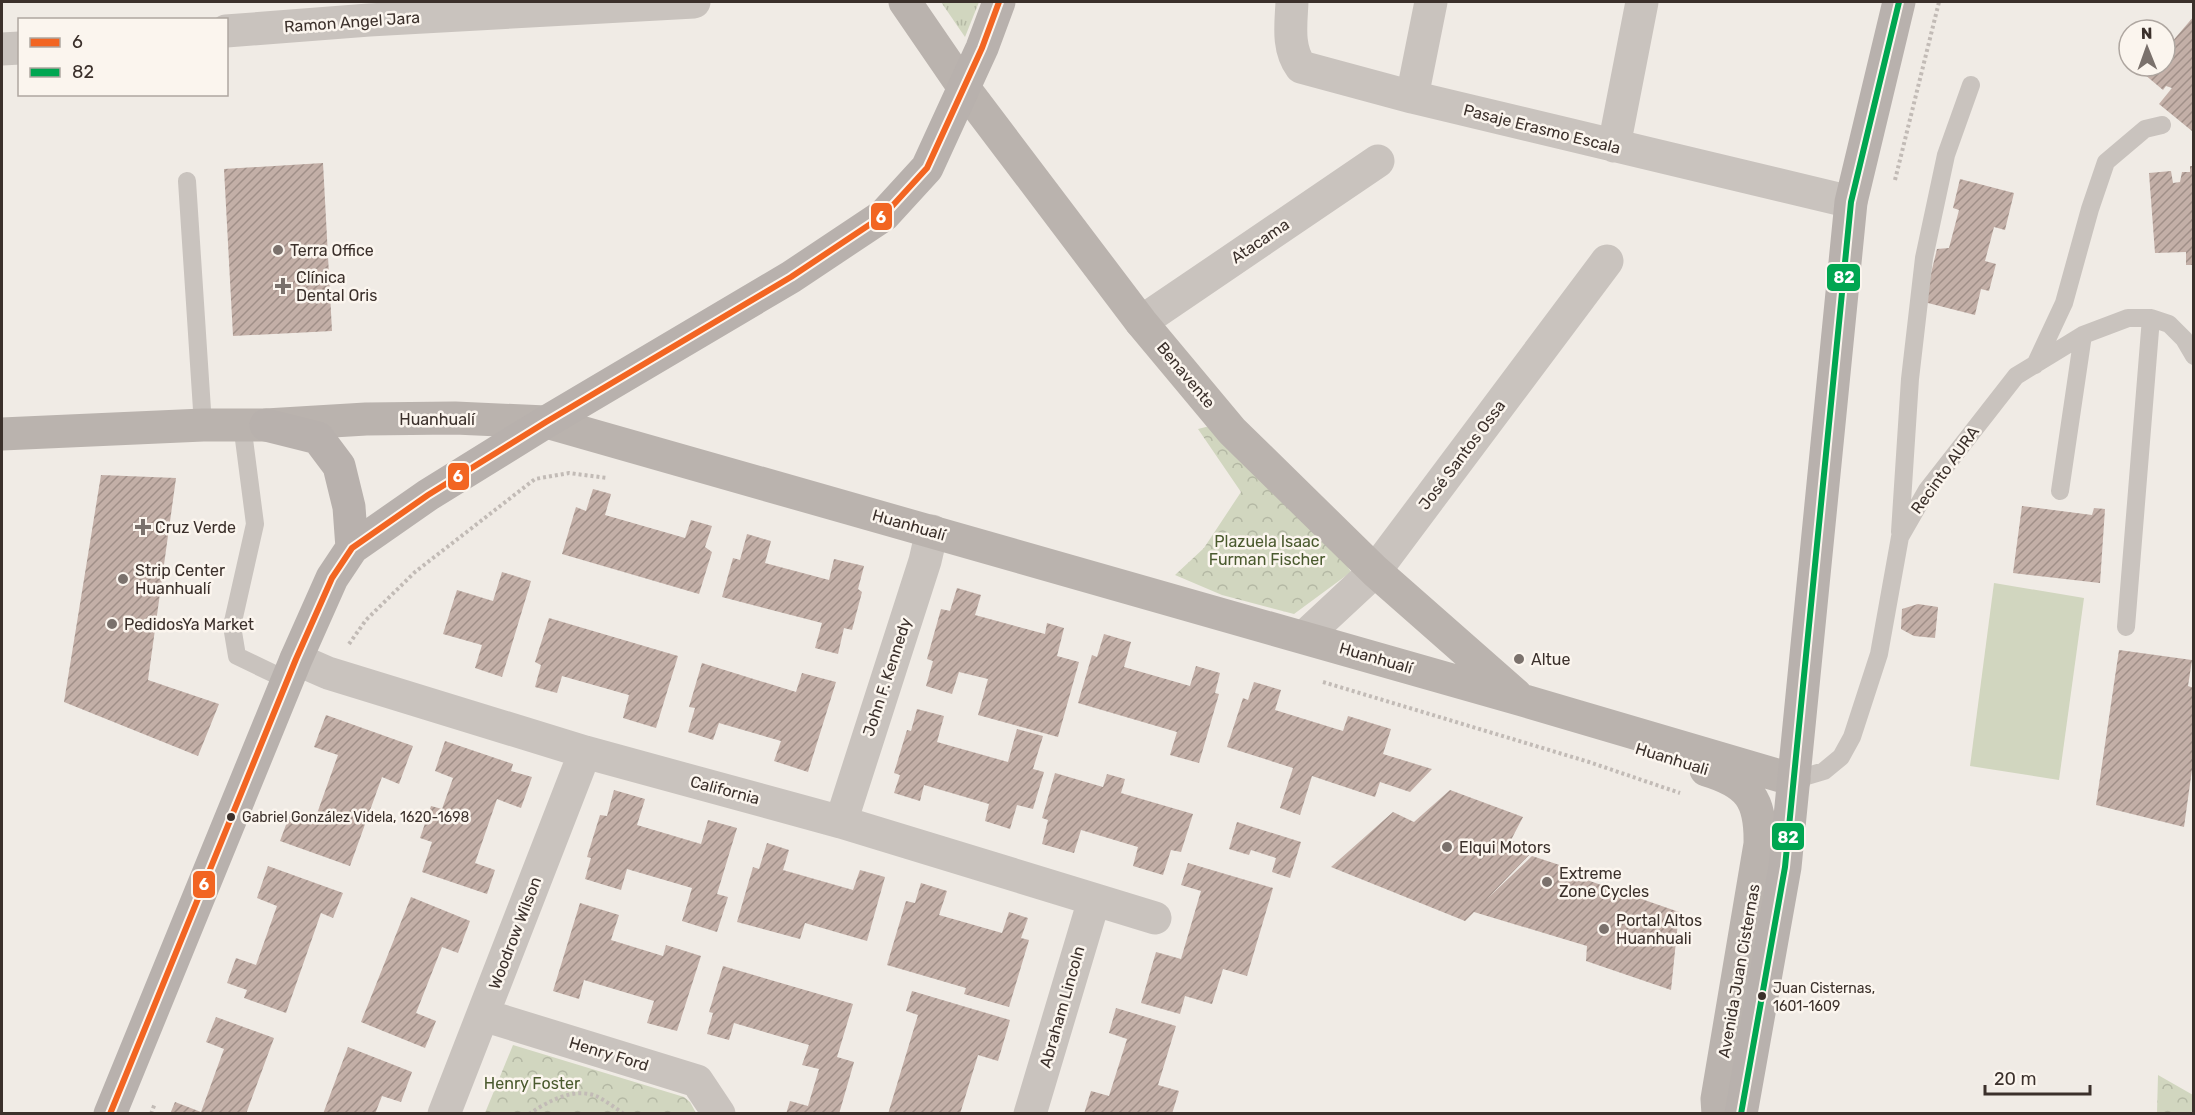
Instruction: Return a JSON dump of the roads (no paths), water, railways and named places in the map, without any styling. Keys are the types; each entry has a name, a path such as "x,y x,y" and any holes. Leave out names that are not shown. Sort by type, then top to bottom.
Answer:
{"main road":[{"name":"Benavente","path":"905,2 964,88 1142,322 1232,431 1375,571 1522,700"},
{"path":"110,1113 291,669 332,578 352,548 428,495 546,422 791,277 884,215 927,168 982,48 999,2"},
{"name":"Avenida Juan Cisternas","path":"1741,1113 1785,867 1851,202 1899,2"},
{"name":"Huanhualí","path":"2,434 366,419 455,418 546,422 1522,700 1794,780"},
{"path":"254,424 318,438 339,466 349,507 352,548"},
{"name":"Huanhuali","path":"1560,711 1597,736 1726,776 1743,788 1755,801 1761,828"},
{"name":"Avenida Juan Cisternas","path":"1718,1113 1718,1099 1761,828"}],"street":[{"name":"Ramon Angel Jara","path":"228,31 368,11 694,2"},
{"name":"Pasaje Erasmo Escala","path":"1292,2 1291,43 1293,57 1301,67 1412,97 1851,202"},
{"path":"1412,97 1431,2"},
{"path":"1614,146 1642,2"},
{"path":"2,49 18,48"},
{"name":"Atacama","path":"1142,322 1378,161"},
{"name":"José Santos Ossa","path":"1304,638 1375,571 1606,261"},
{"name":"John F. Kennedy","path":"840,822 925,561 932,531"},
{"name":"California","path":"291,669 328,673 585,752 840,822 1155,918"},
{"name":"Woodrow Wilson","path":"444,1113 585,752"},
{"name":"Abraham Lincoln","path":"1030,1113 1094,900"},
{"name":"Henry Ford","path":"483,1016 697,1081 719,1113"}],"lane":[{"path":"1900,537 1910,379 1924,258 1947,155 1971,85"},
{"path":"2035,365 2064,303 2090,208 2106,162 2145,129 2162,125"},
{"path":"187,181 203,425"},
{"name":"Recinto AURA","path":"1794,780 1824,771 1841,757 1852,737 1879,654 1900,537 1927,490 2016,376 2083,335 2128,318 2151,318"},
{"path":"2126,627 2151,318 2188,333 2193,356"},
{"path":"2060,491 2083,335"},
{"path":"254,424 255,524 232,626 237,656 291,669"}],"place":[{"name":"Terra Office","path":"278,250"},
{"name":"Clínica Dental Oris","path":"283,286"},
{"name":"Cruz Verde","path":"143,527"},
{"name":"Strip Center Huanhualí","path":"123,579"},
{"name":"PedidosYa Market","path":"112,624"},
{"name":"Altue","path":"1519,659"},
{"name":"Gabriel González Videla, 1620-1698","path":"231,817"},
{"name":"Elqui Motors","path":"1447,847"},
{"name":"Extreme Zone Cycles","path":"1547,882"},
{"name":"Portal Altos Huanhuali","path":"1604,929"},
{"name":"Juan Cisternas, 1601-1609","path":"1762,996"}],"park label":[{"name":"Plazuela Isaac Furman Fischer","path":"1267,550"},
{"name":"Henry Foster","path":"532,1083"}]}
